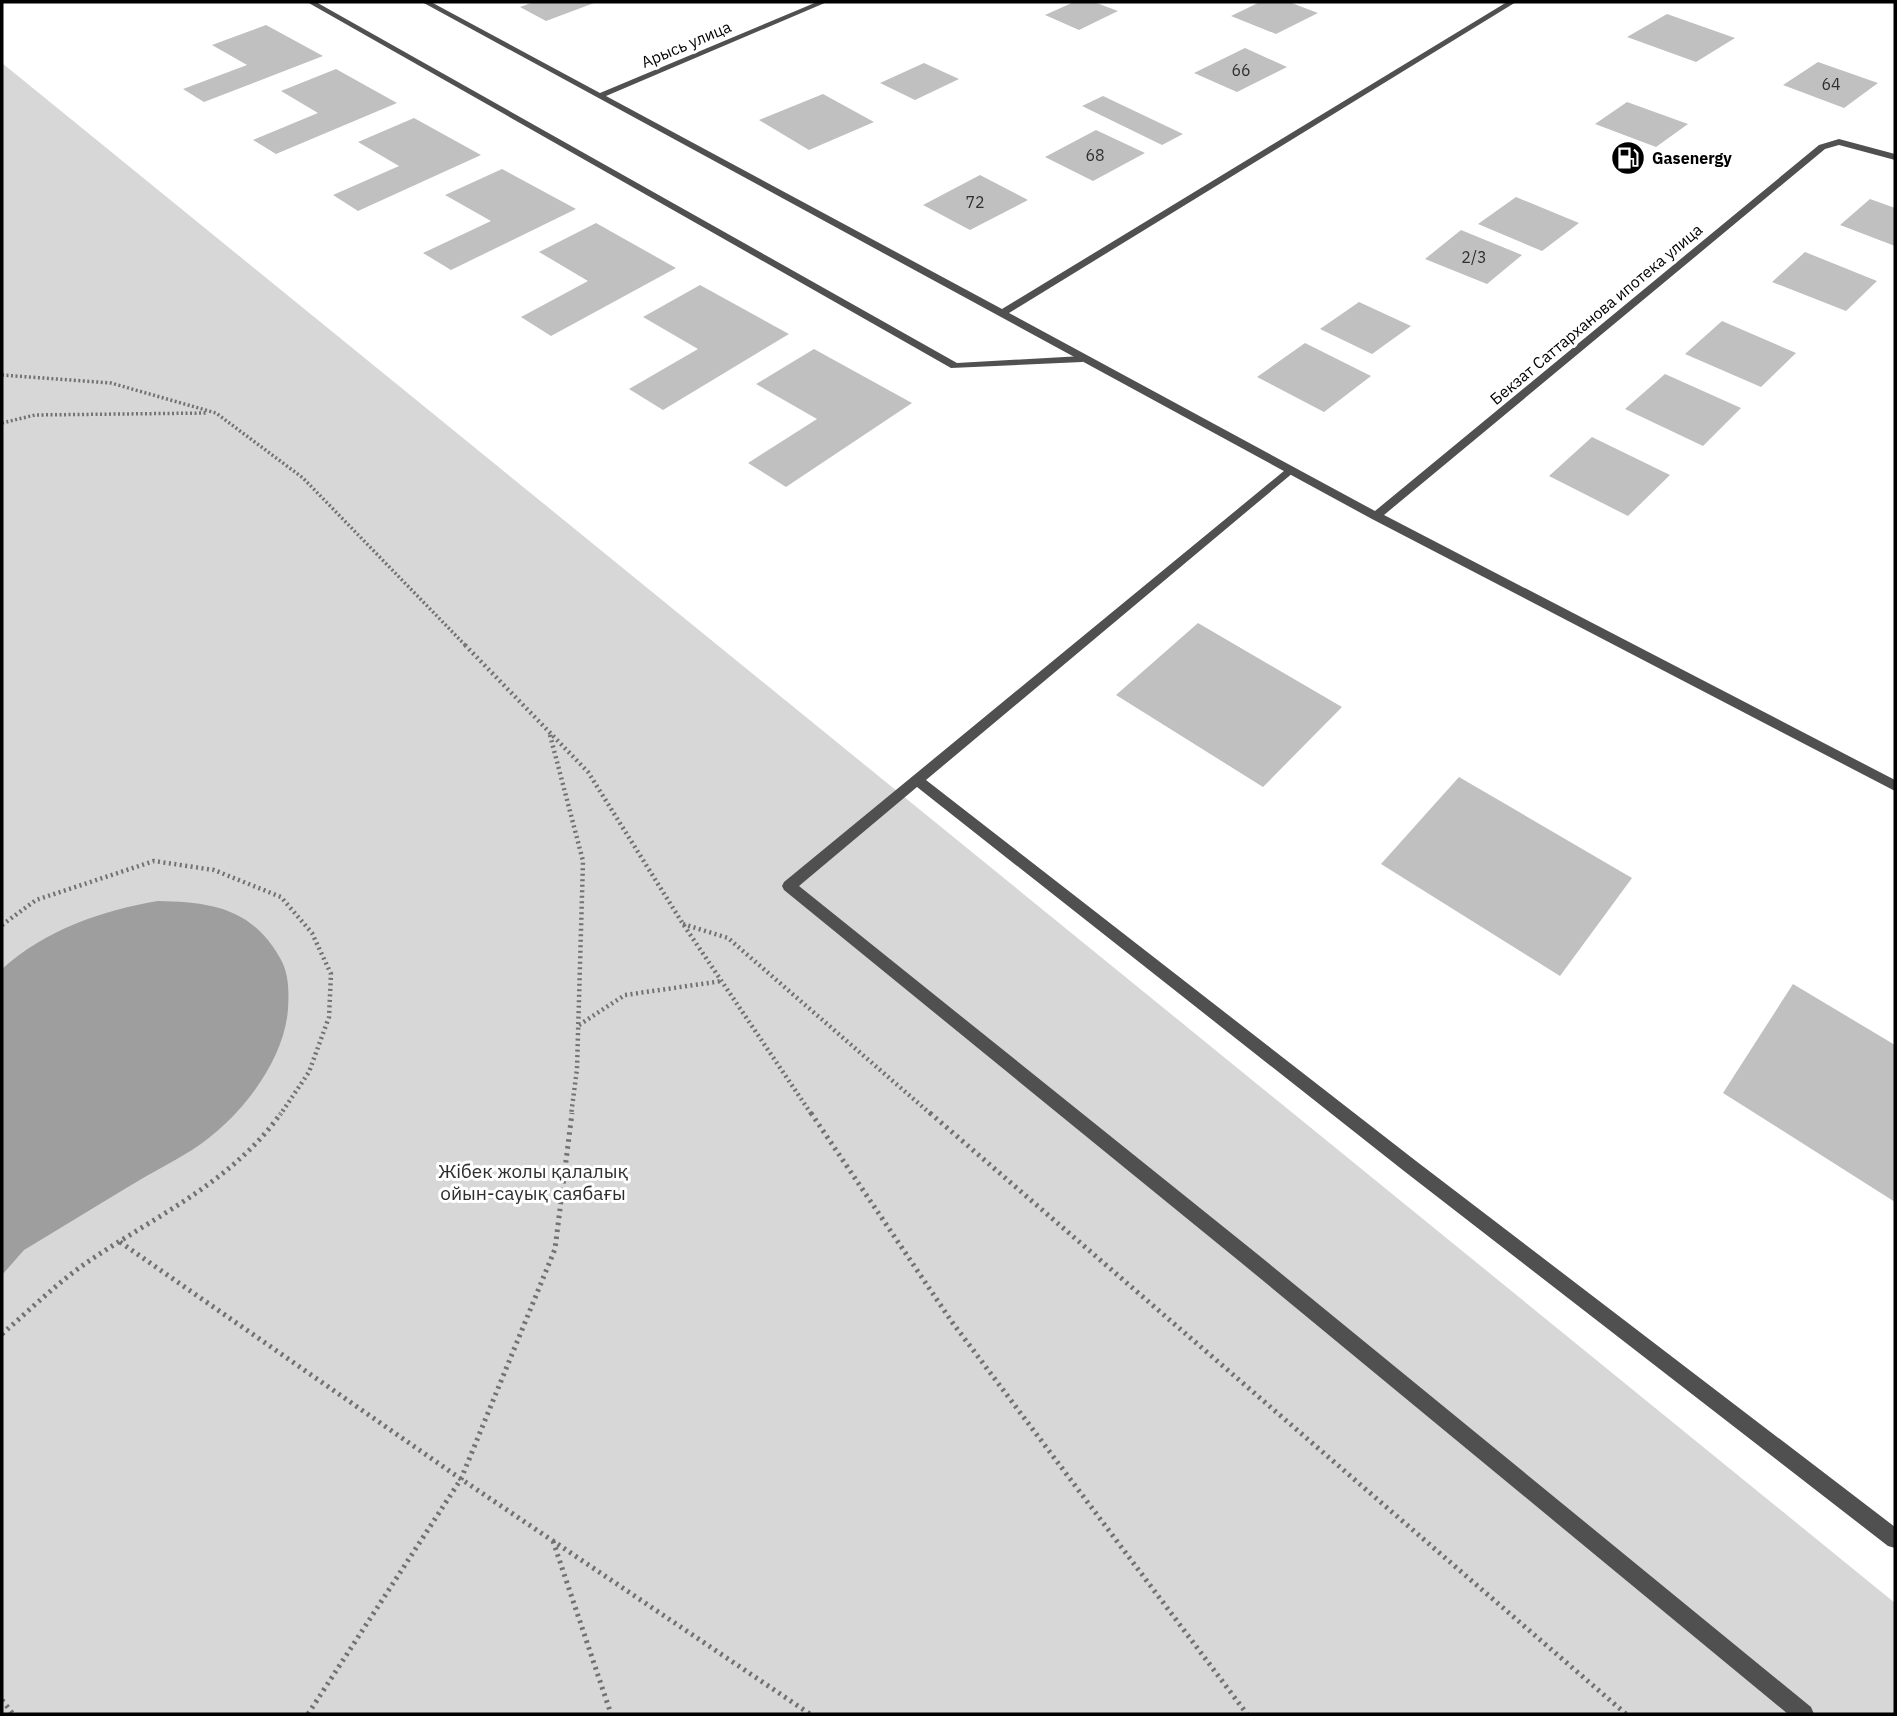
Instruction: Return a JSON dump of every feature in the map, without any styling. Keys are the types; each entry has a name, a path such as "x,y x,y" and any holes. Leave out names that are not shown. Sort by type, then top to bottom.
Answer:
{"street":[{"path":"311,2 955,366 1082,359"},
{"path":"426,2 1376,516 1895,786"},
{"name":"Арысь улица","path":"599,96 823,2"},
{"path":"1003,313 1512,2"},
{"name":"Бекзат Саттарханова ипотека улица","path":"1376,516 1822,146 1839,142 1895,157"},
{"path":"1290,470 789,886 1250,1259 1804,1714"},
{"path":"917,780 1410,1166 1895,1539"}],"path":[{"path":"2,375 111,383 216,413 303,478 588,772 683,924 952,1322 1247,1714"},
{"path":"2,423 35,415 216,413"},
{"path":"308,1714 461,1479 555,1249 577,1069 583,861 549,731"},
{"path":"2,925 36,900 154,861 214,870 281,897 312,933 331,974 328,1017 309,1072 269,1130 197,1195 90,1260 2,1334"},
{"path":"683,924 728,938 1626,1714"},
{"path":"579,1026 625,995 722,981"},
{"path":"120,1242 461,1479 810,1714"},
{"path":"552,1540 611,1714"},
{"path":"2,1700 13,1714"}],"green space":[{"name":"Жібек жолы қалалық ойын-сауық саябағы","path":"2,63 1895,1603 1895,1714 2,1714"}],"shaded area":[{"path":"158,901 195,903 228,911 257,928 269,941 287,976 288,1009 278,1050 268,1070 241,1107 209,1138 24,1250 2,1275 2,969 37,943 76,924 116,910"}],"building":[{"path":"534,2 594,3 546,21 520,7"},
{"path":"1074,2 1094,2 1118,11 1079,30 1045,15"},
{"path":"1260,2 1289,2 1318,13 1276,34 1231,16"},
{"path":"1667,14 1735,38 1696,62 1627,37"},
{"path":"266,25 323,56 204,102 183,89 247,65 212,45"},
{"path":"1245,48 1287,67 1237,92 1194,73"},
{"path":"1818,62 1878,83 1844,108 1783,85"},
{"path":"924,63 959,79 915,100 880,83"},
{"path":"336,69 397,103 276,154 253,140 318,113 281,91"},
{"path":"823,94 874,122 809,150 759,120"},
{"path":"1103,96 1183,134 1162,145 1082,106"},
{"path":"1627,102 1688,124 1656,147 1595,124"},
{"path":"414,118 481,155 358,211 333,195 399,166 358,142"},
{"path":"1096,130 1145,153 1093,181 1045,157"},
{"path":"502,169 576,209 451,270 423,253 491,221 445,195"},
{"path":"980,175 1028,200 970,230 923,205"},
{"path":"1516,197 1579,223 1542,251 1478,224"},
{"path":"1870,199 1895,208 1895,246 1840,225"},
{"path":"596,223 676,268 551,336 521,317 588,281 539,252"},
{"path":"1461,230 1522,255 1487,284 1425,259"},
{"path":"1805,252 1877,281 1846,311 1772,282"},
{"path":"700,285 789,334 663,410 629,389 698,349 643,317"},
{"path":"1359,302 1411,326 1372,354 1320,329"},
{"path":"1722,321 1796,353 1761,387 1685,354"},
{"path":"1305,343 1371,376 1324,412 1257,377"},
{"path":"814,349 912,403 786,487 748,463 817,419 756,384"},
{"path":"1665,374 1741,408 1703,446 1625,409"},
{"path":"1592,437 1670,475 1628,516 1549,476"},
{"path":"1198,623 1342,707 1263,787 1116,695"},
{"path":"1459,777 1632,878 1560,976 1381,864"},
{"path":"1793,984 1895,1045 1895,1202 1723,1093"}],"place":[{"name":"Gasenergy","path":"1628,158"}]}
